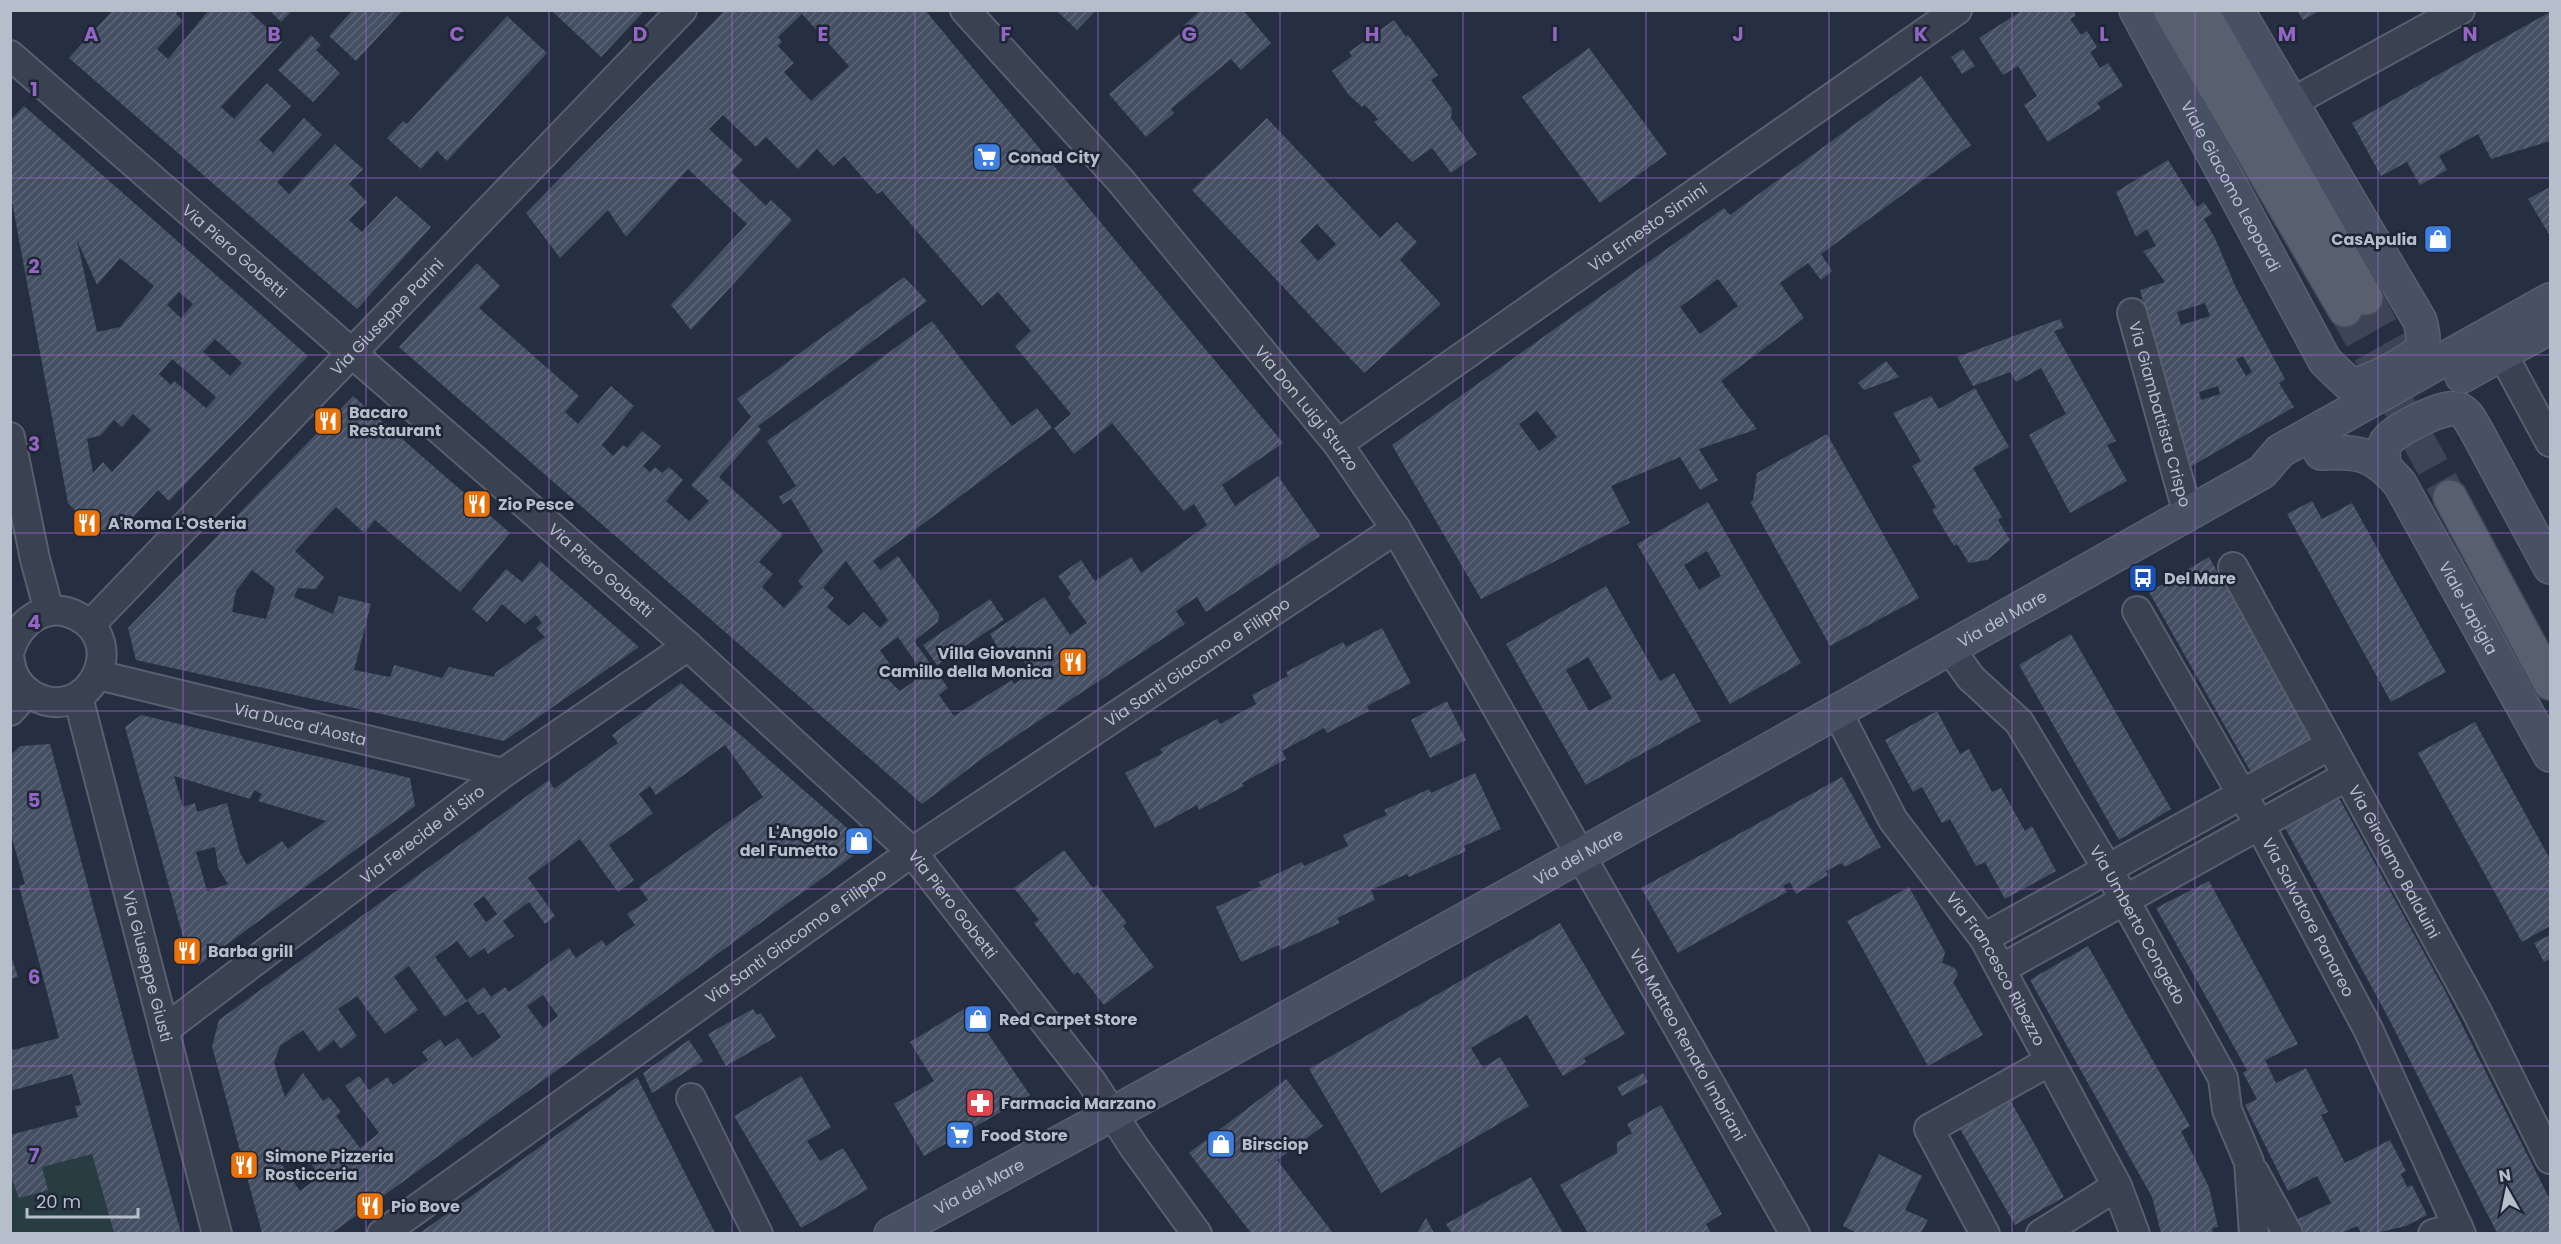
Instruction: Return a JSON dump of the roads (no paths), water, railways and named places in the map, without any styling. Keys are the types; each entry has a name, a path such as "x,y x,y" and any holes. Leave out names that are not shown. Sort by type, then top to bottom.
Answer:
{"main road":[{"name":"Viale Giacomo Leopardi","path":"2136,10 2325,361"},
{"name":"Viale Giacomo Leopardi","path":"2170,10 2356,304 2201,10"},
{"path":"2237,10 2415,311 2423,332 2421,348 2414,356 2366,383 2350,385 2325,361"},
{"path":"2476,430 2472,412 2473,399 2493,351 2550,300"},
{"path":"2415,311 2436,325 2493,351 2550,327"},
{"name":"Via del Mare","path":"891,1233 1113,1114 1838,713 2067,580 2262,472 2280,451 2319,442 2405,394 2493,351"},
{"path":"2325,361 2330,399 2319,442 2358,453 2384,464 2383,448 2391,436 2442,409 2460,410 2466,414 2476,430 2550,567"},
{"name":"Viale Japigia","path":"2384,464 2400,484 2550,755"},
{"path":"2550,637 2459,491 2550,683"}],"street":[{"name":"Via Giuseppe Parini","path":"90,624 682,10"},
{"name":"Via Don Luigi Sturzo","path":"965,10 1120,180 1338,444 1396,529 1582,854"},
{"name":"Via Ernesto Simini","path":"1338,444 1957,10"},
{"path":"2291,103 2460,10"},
{"name":"Via Piero Gobetti","path":"10,55 354,352 688,646 912,852 1091,1081 1134,1147 1197,1233"},
{"name":"Via Giambattista Crispo","path":"2132,313 2188,514"},
{"path":"2493,351 2550,442"},
{"path":"10,437 35,559 49,611"},
{"name":"Via Santi Giacomo e Filippo","path":"382,1233 912,852 1396,529"},
{"name":"Via Girolamo Balduini","path":"2233,567 2477,1012 2550,1159"},
{"path":"10,650 22,624 34,616 49,611 64,611 90,624 102,649 98,675 90,688 78,697 52,702 19,702 17,681 10,661"},
{"name":"Via Salvatore Panareo","path":"2137,611 2259,824 2368,1029 2451,1231"},
{"name":"Via Ferecide di Siro","path":"164,1030 503,773 688,646"},
{"name":"Via Umberto Congedo","path":"1950,649 1971,678 2019,722 2107,868 2223,1078 2227,1110 2249,1162 2254,1233"},
{"name":"Via Duca d'Aosta","path":"98,675 503,773"},
{"name":"Via Giuseppe Giusti","path":"78,697 217,1233"},
{"name":"Via Francesco Ribezzo","path":"1838,713 1893,820 1984,938 2117,1186 2135,1233"},
{"path":"1984,938 2330,745"},
{"path":"2001,969 2347,776"},
{"name":"Via Matteo Renato Imbriani","path":"1582,854 1795,1233"},
{"path":"1985,1233 1929,1129 2050,1060"},
{"path":"691,1098 758,1233"},
{"path":"2249,1162 2288,1233"},
{"path":"2041,1233 2117,1186"}],"tunnel":[{"path":"2366,298 2415,388"},
{"path":"2345,310 2450,497"}],"place":[{"name":"Conad City","path":"987,157"},
{"name":"CasApulia","path":"2438,239"},
{"name":"Bacaro Restaurant","path":"328,421"},
{"name":"Zio Pesce","path":"477,504"},
{"name":"A'Roma L'Osteria","path":"87,523"},
{"name":"Del Mare","path":"2143,578"},
{"name":"Villa Giovanni Camillo della Monica","path":"1073,662"},
{"name":"L'Angolo del Fumetto","path":"859,841"},
{"name":"Barba grill","path":"187,951"},
{"name":"Red Carpet Store","path":"978,1019"},
{"name":"Farmacia Marzano","path":"980,1103"},
{"name":"Food Store","path":"960,1135"},
{"name":"Birsciop","path":"1221,1144"},
{"name":"Simone Pizzeria Rosticceria","path":"244,1165"},
{"name":"Pio Bove","path":"370,1206"}]}
